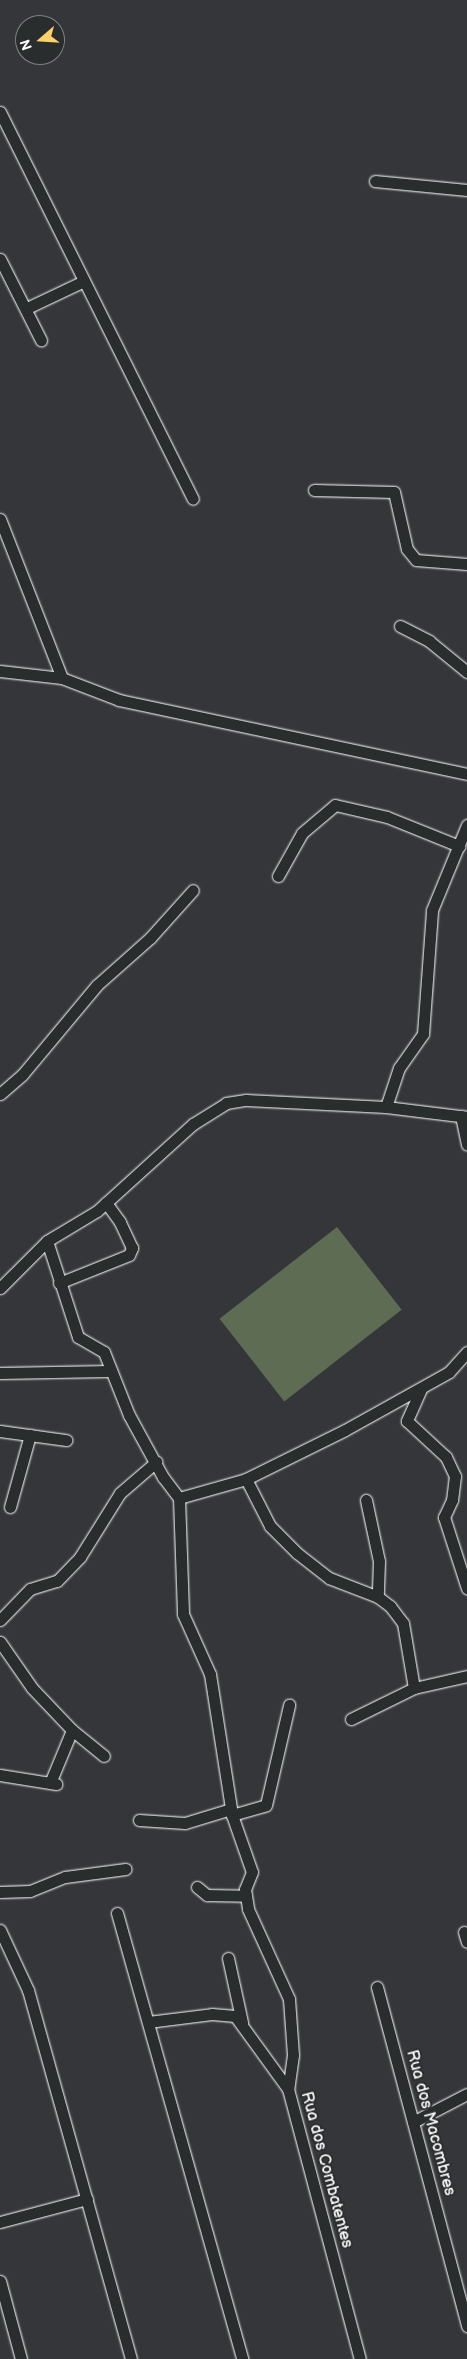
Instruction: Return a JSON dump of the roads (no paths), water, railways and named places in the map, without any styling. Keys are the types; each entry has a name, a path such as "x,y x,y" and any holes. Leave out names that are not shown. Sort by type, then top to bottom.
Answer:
{"street":[{"path":"0,112 193,499"},
{"path":"375,181 467,190"},
{"path":"0,259 27,308 41,340"},
{"path":"27,308 84,282"},
{"path":"314,490 394,492 407,549 416,560 467,564"},
{"path":"0,519 62,678"},
{"path":"400,626 429,640 467,672"},
{"path":"0,671 62,678 118,700 467,774"},
{"path":"278,876 302,833 335,805 387,817 459,846"},
{"path":"386,1107 398,1068 423,1034 432,910 467,825"},
{"path":"0,1094 22,1075 97,984 150,938 192,890"},
{"path":"0,1288 47,1241 106,1204 194,1124 226,1103 246,1100 386,1107 464,1116 467,1144"},
{"path":"59,1283 129,1255 132,1248 120,1222 106,1204"},
{"path":"47,1241 78,1338 98,1345 108,1371 156,1462 179,1498 179,1593 187,1629 210,1674 231,1812 252,1872 246,1896 207,1895 198,1887"},
{"path":"179,1498 246,1479 421,1389 449,1372 467,1352"},
{"path":"0,1373 108,1371"},
{"path":"421,1389 407,1421 446,1457 455,1476 452,1500 444,1517 467,1588"},
{"path":"0,1431 66,1440"},
{"path":"10,1507 30,1435"},
{"path":"0,1620 30,1589 57,1581 80,1557 120,1493 156,1462"},
{"path":"246,1479 270,1526 292,1548 329,1578 378,1597 402,1623 414,1688"},
{"path":"366,1500 379,1561 378,1597"},
{"path":"0,1642 32,1688 72,1730 104,1756"},
{"path":"350,1719 414,1688 467,1676"},
{"path":"139,1820 185,1823 266,1805 289,1705"},
{"path":"0,1775 53,1783 72,1730"},
{"path":"0,1892 30,1891 64,1877 125,1869"},
{"name":"Rua dos Combatentes","path":"246,1896 259,1940 289,1999 293,2055 288,2089 360,2359"},
{"path":"117,1913 242,2359"},
{"path":"0,1930 28,1990 131,2359"},
{"path":"228,1958 242,2022"},
{"name":"Rua dos Macombres","path":"377,1986 467,2326"},
{"path":"148,2022 212,2014 235,2016 242,2022 288,2089"},
{"path":"413,2122 467,2094"},
{"path":"0,2222 87,2199"},
{"path":"0,2282 21,2359"}]}
